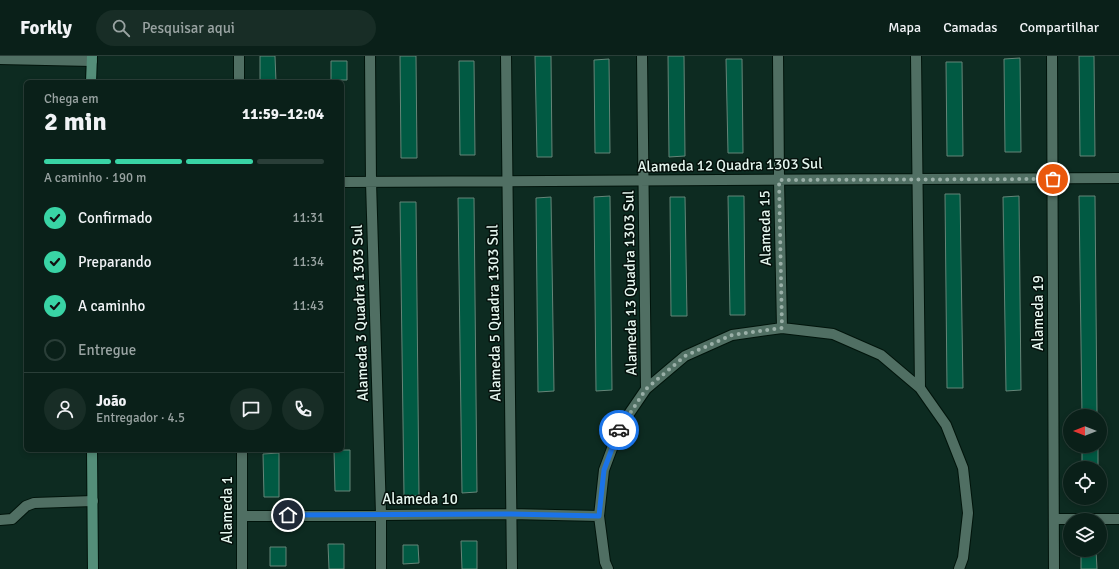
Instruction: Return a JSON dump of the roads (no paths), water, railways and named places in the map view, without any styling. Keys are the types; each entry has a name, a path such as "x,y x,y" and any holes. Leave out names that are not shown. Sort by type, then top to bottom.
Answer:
{"street":[{"path":"239,56 239,80"},
{"name":"Alameda 3 Quadra 1303 Sul","path":"370,56 371,182 381,514 381,569"},
{"name":"Alameda 5 Quadra 1303 Sul","path":"506,56 512,569"},
{"name":"Alameda 13 Quadra 1303 Sul","path":"642,56 646,389"},
{"name":"Alameda 15","path":"778,56 782,328"},
{"path":"916,56 920,388"},
{"name":"Alameda 19","path":"1052,56 1054,569"},
{"path":"0,59 92,59 92,80"},
{"name":"Alameda 12 Quadra 1303 Sul","path":"344,182 1119,178"},
{"path":"608,569 605,562 599,516 604,470 620,427 646,389 685,356 725,338 732,335 782,328 833,334 880,355 920,388 946,426 962,468 968,513 963,558 959,569"},
{"path":"92,452 93,569"},
{"name":"Alameda 1","path":"242,452 242,569"},
{"path":"0,520 12,519 26,506 34,503 93,501"},
{"name":"Alameda 10","path":"242,516 381,514 599,516"},
{"path":"1054,519 1119,519"}]}
